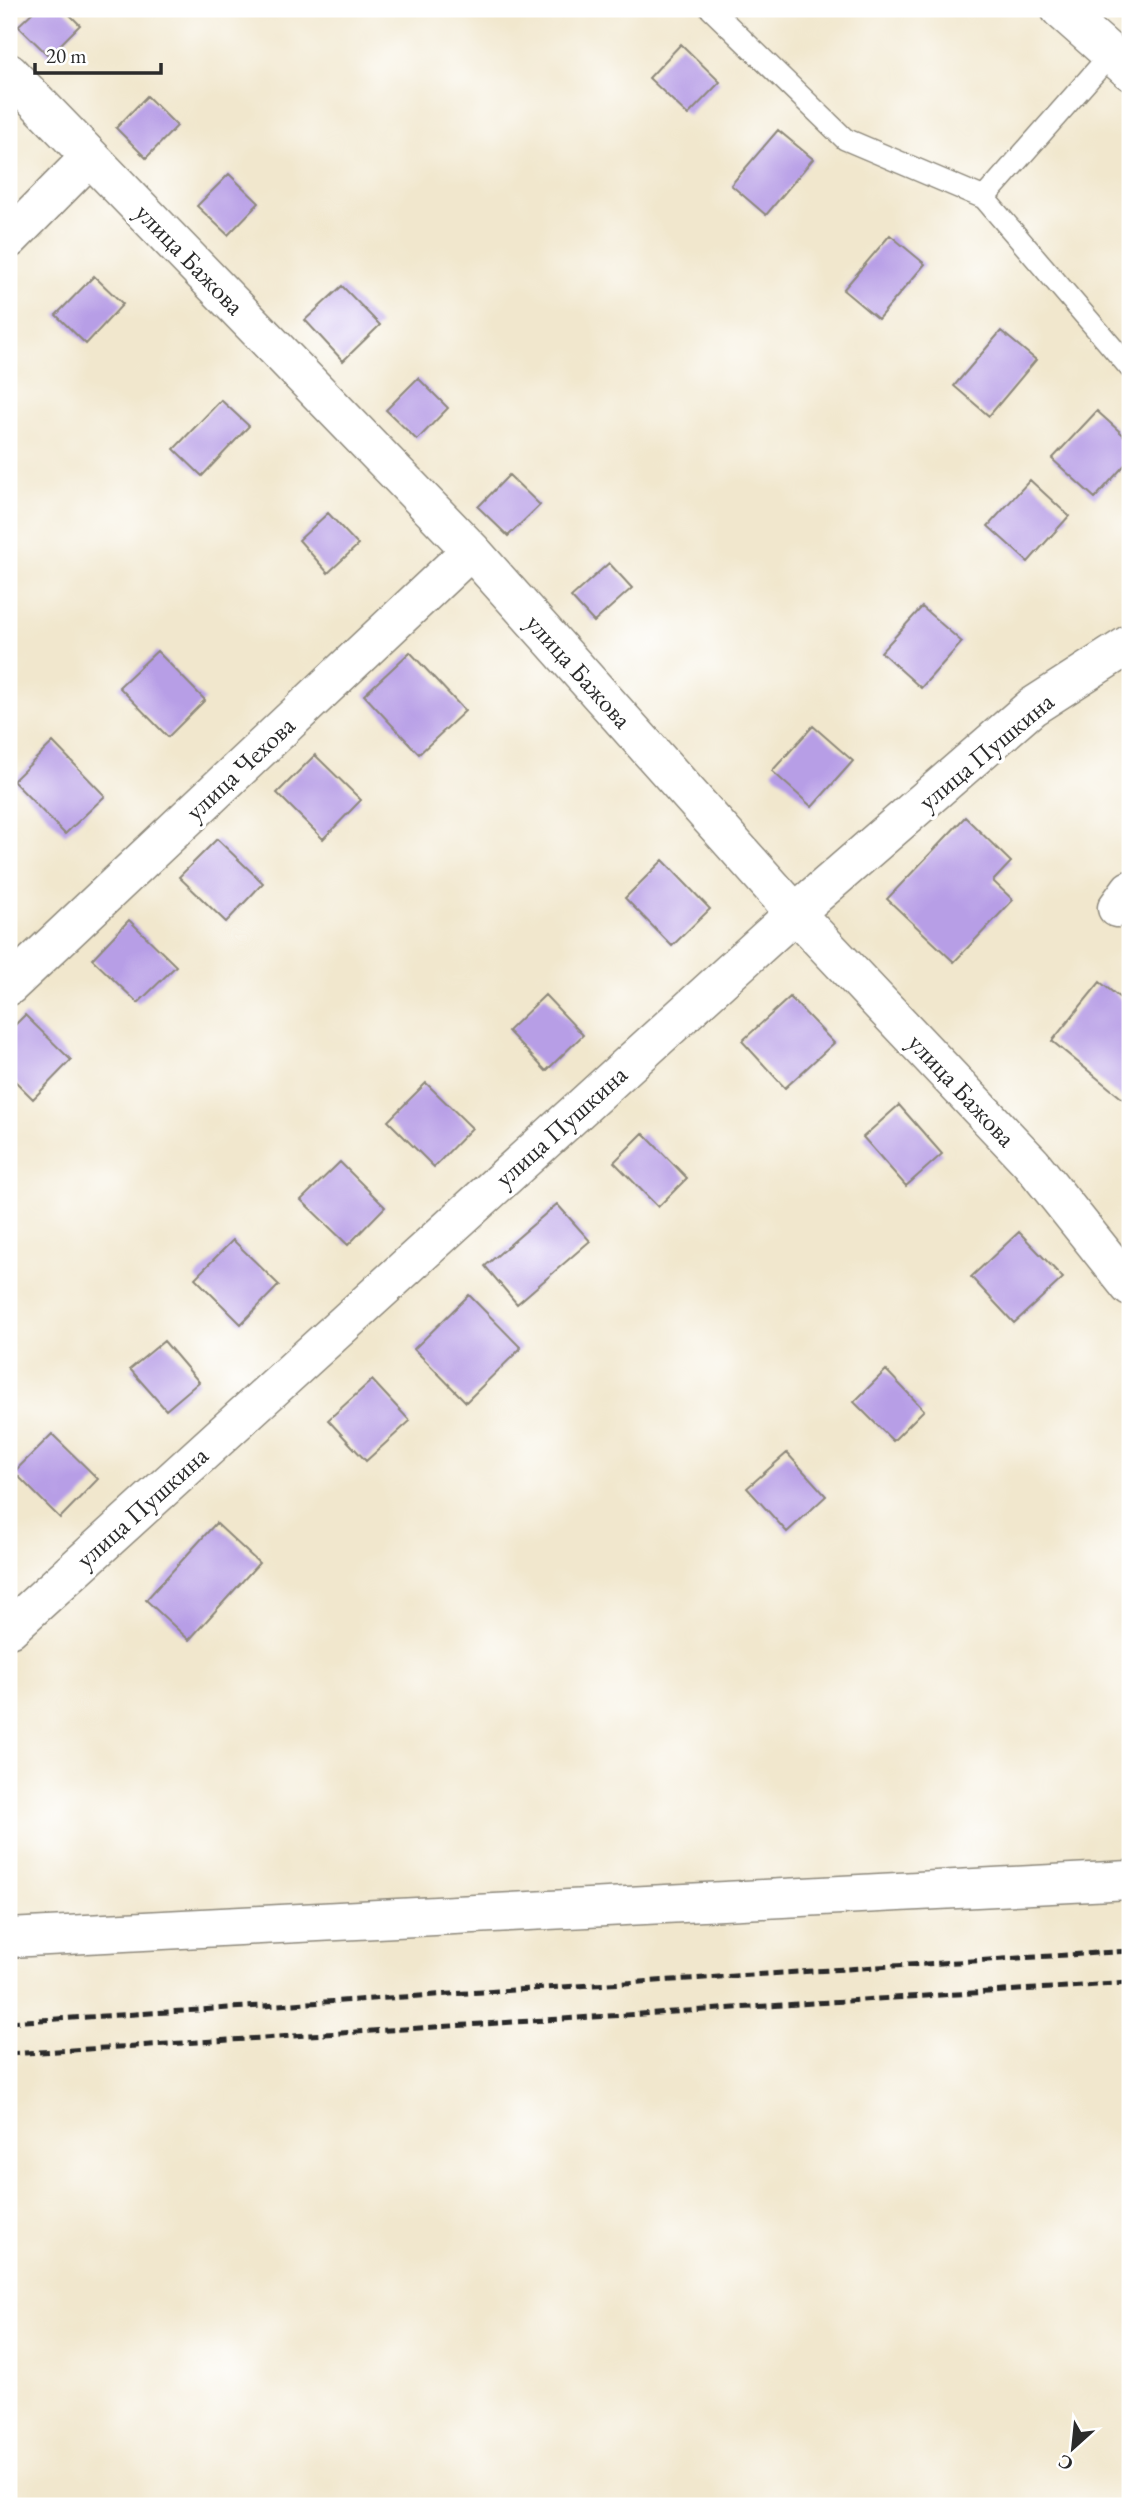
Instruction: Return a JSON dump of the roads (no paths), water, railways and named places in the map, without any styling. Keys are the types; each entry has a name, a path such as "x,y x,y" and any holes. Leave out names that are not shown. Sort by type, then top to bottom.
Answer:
{"street":[{"path":"1060,9 1121,63"},
{"name":"улица Бажова","path":"9,73 471,550 795,913 1032,1164 1130,1287"},
{"path":"9,239 90,157"},
{"name":"улица Чехова","path":"9,986 471,550"},
{"name":"улица Пушкина","path":"9,1629 795,913 1032,707 1130,644"},
{"path":"9,1938 1130,1880"}],"lane":[{"path":"711,9 845,139 984,198 1130,368"},
{"path":"984,198 1121,63"}],"railway":[{"path":"9,2022 1130,1951"},
{"path":"9,2054 1130,1983"}]}
